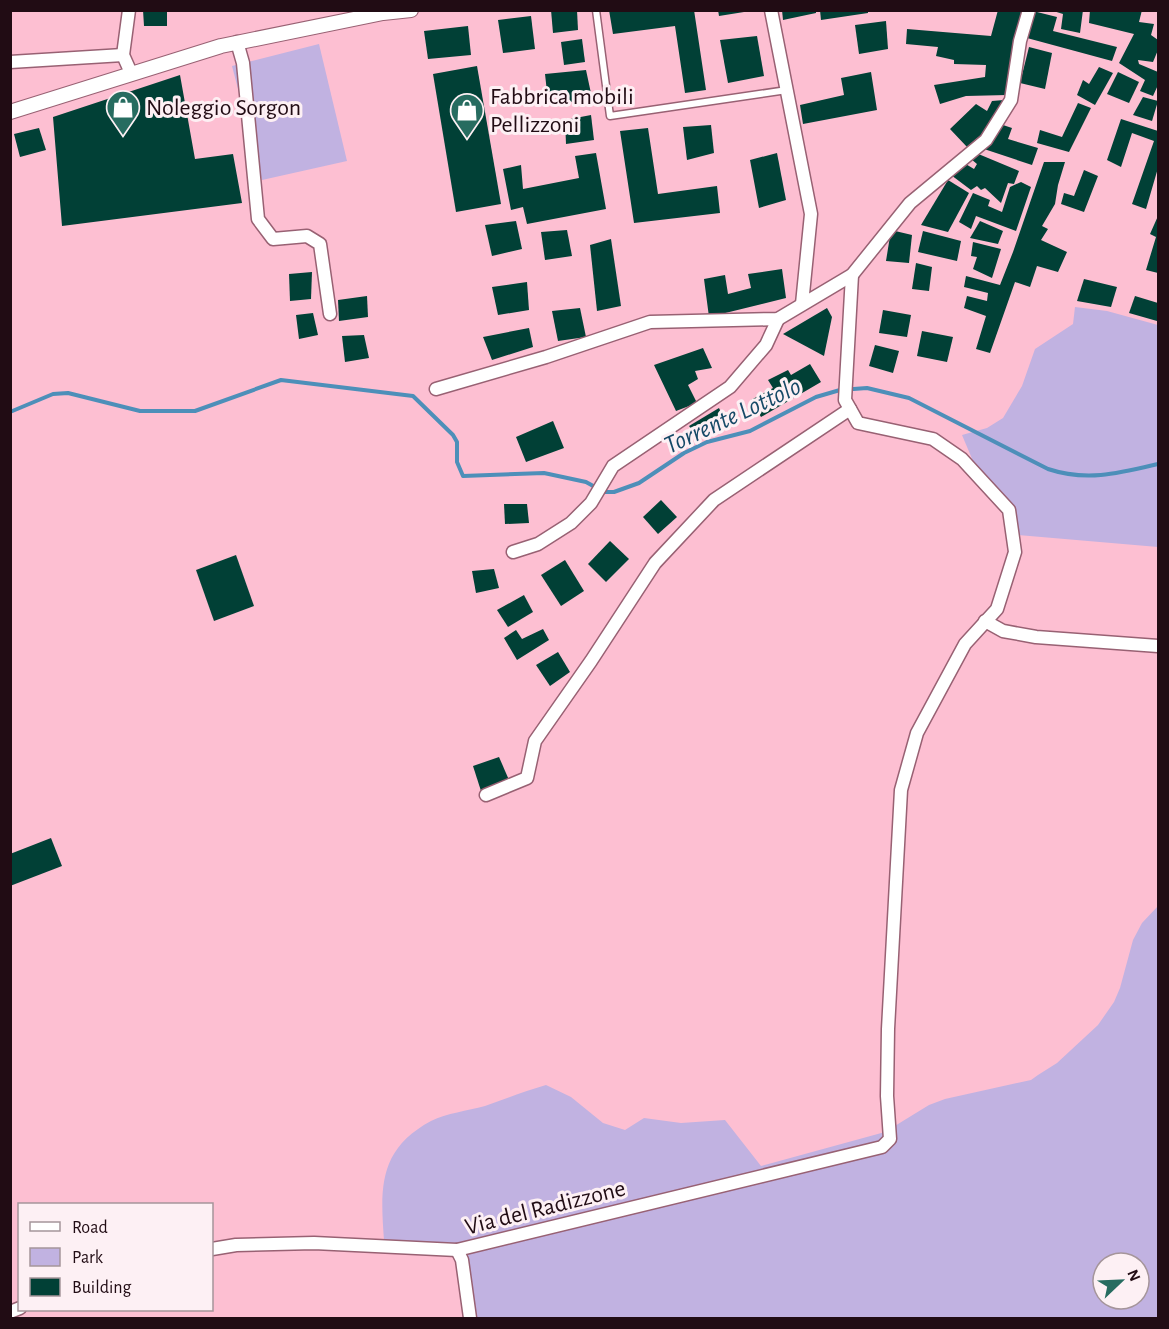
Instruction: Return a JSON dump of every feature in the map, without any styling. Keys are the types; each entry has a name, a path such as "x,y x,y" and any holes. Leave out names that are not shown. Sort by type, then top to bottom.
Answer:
{"street":[{"path":"129,10 123,55 131,73"},
{"path":"10,112 221,46 383,13 411,10"},
{"path":"771,10 811,214 802,304"},
{"path":"436,389 546,357 650,322 778,319 852,275 910,203 986,140 1011,100 1020,42 1029,10"},
{"path":"237,42 243,63 258,219 273,239 307,236 320,244 330,314"},
{"path":"10,62 123,55"},
{"path":"852,275 847,381 848,405 858,423 933,439 963,459 1009,510 1015,552 996,609 985,621 1002,631 1036,637 1158,646"},
{"path":"513,552 538,544 571,523 591,503 613,466 730,387 766,345 778,319"},
{"path":"486,795 527,778 535,741 591,661 655,562 714,500 848,405"},
{"name":"Via del Radizzone","path":"213,1249 236,1245 314,1243 458,1250 882,1147 890,1139 887,1096 888,1029 901,790 917,733 965,644 985,621"},
{"path":"458,1250 462,1260 470,1318"}],"lane":[{"path":"596,10 610,116 787,90"}],"green space":[{"path":"319,44 347,161 262,180 232,66"},
{"path":"1075,307 1107,311 1158,325 1158,547 1018,535 981,480 962,435 987,428 1003,418 1022,386 1035,349 1073,324"},
{"path":"1158,906 1158,1318 475,1318 463,1244 384,1240 383,1186 392,1157 401,1144 414,1132 437,1118 485,1106 546,1085 571,1097 603,1123 625,1130 644,1118 681,1123 725,1120 761,1166 885,1132 929,1105 945,1099 1031,1080 1057,1063 1098,1025 1114,1002 1120,988 1133,940 1142,923"}],"building":[{"path":"143,10 167,10 167,26 144,26"},
{"path":"551,10 577,10 578,30 553,33"},
{"path":"609,10 694,10 706,90 685,93 675,26 613,34"},
{"path":"718,10 744,10 744,12 719,16"},
{"path":"782,10 816,10 816,13 783,20"},
{"path":"820,10 868,10 868,13 821,20"},
{"path":"998,10 1025,10 1007,95 966,96 940,104 934,85 985,77 986,65 954,64 954,60 936,56 938,47 906,44 907,29 991,36"},
{"path":"1050,10 1083,10 1080,33 1061,29 1063,14"},
{"path":"1090,10 1142,10 1139,22 1154,24 1151,35 1158,40 1158,50 1153,62 1138,60 1139,64 1158,72 1158,85 1153,96 1140,91 1145,80 1119,63 1134,34 1089,23"},
{"path":"1033,11 1057,17 1053,31 1117,47 1112,61 1027,38"},
{"path":"531,16 535,49 503,53 498,20"},
{"path":"886,21 888,49 859,54 855,25"},
{"path":"468,26 471,55 428,59 424,31"},
{"path":"757,36 764,76 728,83 720,40"},
{"path":"582,39 585,62 564,65 561,42"},
{"path":"1029,47 1052,53 1045,89 1020,83"},
{"name":"Fabbrica mobili Pellizzoni","path":"477,66 501,204 456,212 433,74"},
{"path":"1099,67 1113,73 1095,105 1077,95 1083,80 1089,84"},
{"path":"586,70 592,98 570,102 567,90 547,92 545,74"},
{"path":"871,72 877,110 803,124 800,105 844,95 841,78"},
{"path":"1118,72 1139,82 1129,103 1107,94"},
{"name":"Noleggio Sorgon","path":"180,75 195,159 233,154 242,203 62,226 53,117"},
{"path":"1143,97 1158,101 1152,121 1133,115"},
{"path":"1004,100 987,130 967,147 950,129 976,104 987,111 992,101"},
{"path":"1078,103 1091,108 1069,152 1037,143 1040,130 1062,137"},
{"path":"591,115 594,140 566,144 565,120"},
{"path":"1121,119 1158,131 1158,168 1146,209 1132,204 1154,141 1132,133 1121,167 1107,160"},
{"path":"1000,124 1012,128 1008,139 1038,148 1032,165 984,149"},
{"path":"711,125 714,153 687,160 683,127"},
{"path":"39,128 46,150 20,157 14,134"},
{"path":"648,128 658,194 717,186 720,213 634,223 620,131"},
{"path":"596,153 606,209 527,224 523,207 511,210 503,169 521,165 523,189 579,178 575,156"},
{"path":"777,153 786,200 759,208 750,160"},
{"path":"976,153 1019,171 1014,184 1008,183 1001,203 985,188 981,190 977,186 971,190 951,175 964,163 974,169 977,164 971,159"},
{"path":"1044,162 1065,162 1055,204 1042,226 1048,229 1041,240 1067,252 1058,272 1037,266 1030,287 1015,282 990,353 976,349 986,316 964,308 967,296 987,301 988,293 964,287 966,276 1000,285"},
{"path":"1084,170 1098,176 1084,212 1061,204 1064,193 1074,196"},
{"path":"948,180 969,193 948,232 921,225"},
{"path":"1021,182 1031,187 1016,231 976,216 971,229 959,222 973,193 990,200 988,206 1002,212 1010,187"},
{"path":"1158,216 1158,273 1146,270 1156,237 1150,234"},
{"path":"516,221 522,249 492,256 485,225"},
{"path":"980,221 1003,231 998,244 970,238"},
{"path":"567,230 572,256 545,260 541,232"},
{"path":"891,230 912,235 909,263 886,261"},
{"path":"923,231 961,241 957,261 918,252"},
{"path":"611,239 621,306 597,311 590,245"},
{"path":"973,242 1001,249 992,278 973,269 977,257 971,256"},
{"path":"916,263 932,267 929,291 912,289"},
{"path":"782,269 786,298 709,317 704,279 725,275 728,294 751,288 748,274"},
{"path":"312,272 311,299 290,301 289,274"},
{"path":"1084,279 1117,287 1111,307 1077,301"},
{"path":"527,282 529,310 498,315 492,287"},
{"path":"367,296 368,317 339,321 338,300"},
{"path":"1135,296 1158,303 1157,321 1129,313"},
{"path":"580,308 586,337 558,341 552,311"},
{"path":"827,308 832,317 824,356 783,334"},
{"path":"883,310 911,315 907,337 879,333"},
{"path":"313,313 318,335 299,339 296,315"},
{"path":"529,328 533,347 492,360 483,337"},
{"path":"922,331 953,337 947,362 917,356"},
{"path":"364,335 369,358 345,362 342,336"},
{"path":"875,345 899,351 893,373 869,366"},
{"path":"703,348 712,368 695,371 698,379 688,385 697,403 676,411 654,365"},
{"path":"810,364 821,382 761,417 751,400 773,388 768,380 788,370 791,375"},
{"path":"719,408 725,421 698,438 689,426"},
{"path":"553,421 564,448 526,462 516,437"},
{"path":"661,500 677,517 658,534 643,517"},
{"path":"504,504 527,504 529,523 505,524"},
{"path":"610,541 629,559 606,582 588,564"},
{"path":"236,555 254,606 214,621 196,570"},
{"path":"565,560 584,591 561,606 541,575"},
{"path":"494,569 499,588 476,593 472,571"},
{"path":"524,595 533,612 508,627 497,610"},
{"path":"543,629 549,640 517,660 504,638 516,630 522,639"},
{"path":"558,652 570,672 550,686 536,665"},
{"path":"499,757 509,780 481,791 473,766"},
{"path":"51,838 62,866 10,886 10,854"}],"waterway":[{"name":"Torrente Lottolo","path":"10,412 53,394 68,393 140,411 195,411 281,380 413,396 453,435 457,442 457,462 463,476 544,473 586,482 604,492 614,492 639,483 684,453 707,442 750,431 816,397 840,390 867,388 909,398 1048,469 1062,473 1103,475 1158,464"}],"place":[{"name":"Noleggio Sorgon","path":"123,136"},
{"name":"Fabbrica mobili Pellizzoni","path":"467,139"}]}
